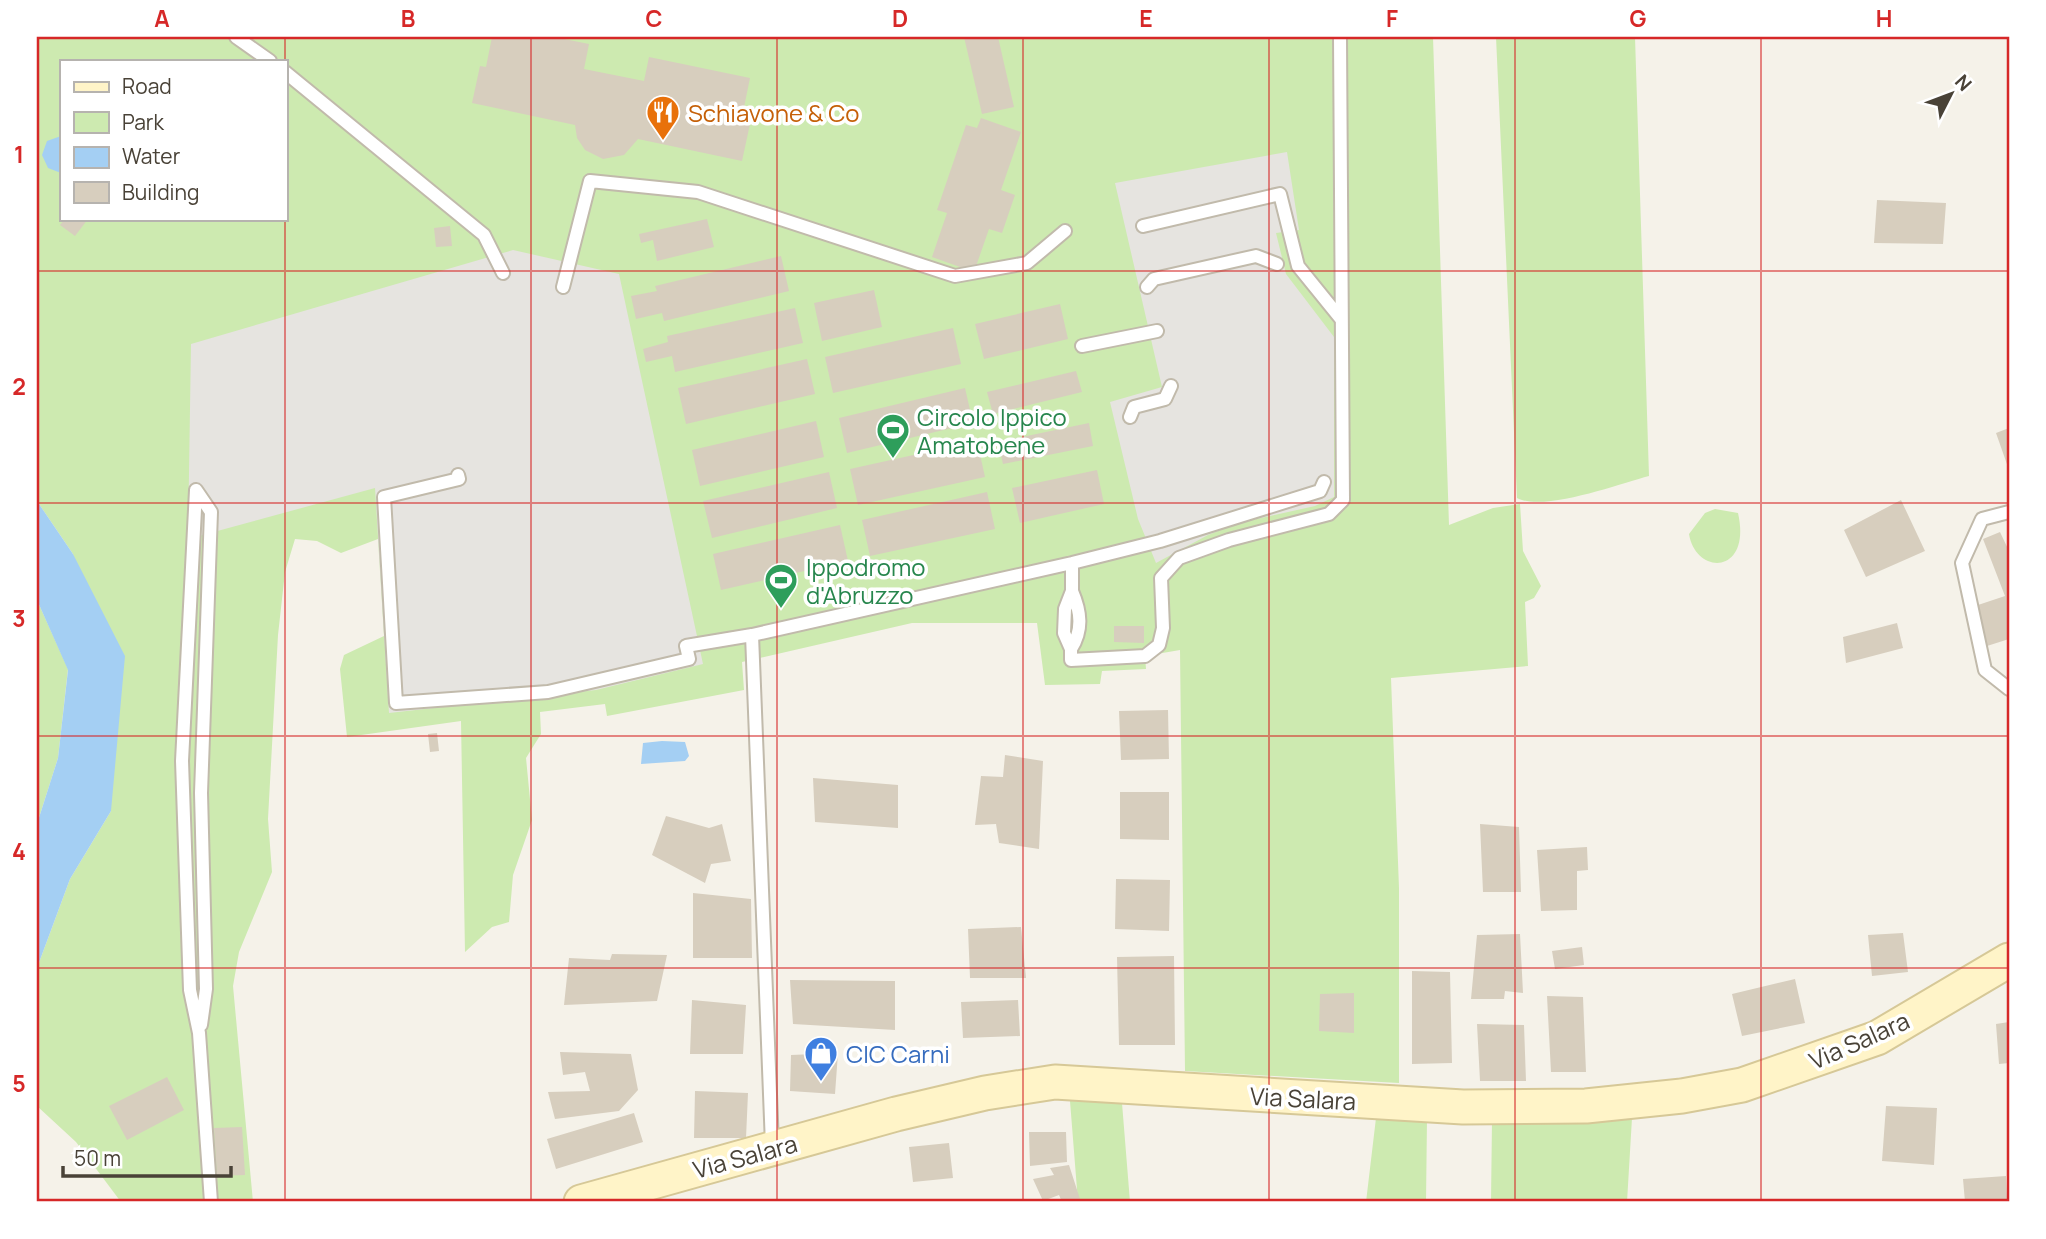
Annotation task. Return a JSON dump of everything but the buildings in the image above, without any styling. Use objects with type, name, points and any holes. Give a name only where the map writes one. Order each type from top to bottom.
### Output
[{"type":"street","name":"Via Salara","points":[[581,1202],[985,1093],[1055,1082],[1463,1107],[1586,1106],[1682,1096],[1754,1081],[1877,1038],[2009,960]]},
{"type":"lane","points":[[236,37],[269,60]]},
{"type":"lane","points":[[1072,563],[1072,591],[1065,609],[1065,634],[1071,649],[1071,660],[1144,656],[1159,645],[1163,628],[1161,578],[1179,558],[1229,540],[1329,514],[1343,500],[1340,37]]},
{"type":"lane","points":[[287,74],[484,235],[503,273]]},
{"type":"lane","points":[[563,287],[590,181],[698,192],[956,276],[1027,263],[1065,231]]},
{"type":"lane","points":[[1143,226],[1280,194],[1298,266],[1340,318]]},
{"type":"lane","points":[[1147,287],[1154,279],[1256,256],[1277,264]]},
{"type":"lane","points":[[1082,346],[1157,331]]},
{"type":"lane","points":[[1130,417],[1134,407],[1165,399],[1171,386]]},
{"type":"lane","points":[[458,475],[459,479],[384,497],[396,703],[548,692],[689,659],[686,646],[751,635],[1160,541],[1320,491],[1324,482]]},
{"type":"lane","points":[[199,1033],[206,989],[201,793],[211,512],[196,490],[182,761],[190,990],[199,1033],[211,1202]]},
{"type":"lane","points":[[2009,512],[1982,519],[1962,563],[1985,670],[2009,689]]},
{"type":"lane","points":[[751,635],[772,1149]]},
{"type":"green space","name":"Ippodromo d'Abruzzo","points":[[37,37],[1433,37],[1449,525],[1493,508],[1520,504],[1523,551],[1541,586],[1534,598],[1525,602],[1528,666],[1391,678],[1399,888],[1399,1083],[1185,1071],[1180,650],[1145,656],[1146,669],[1102,671],[1100,684],[1045,685],[1037,623],[912,623],[742,662],[744,690],[607,716],[605,704],[540,712],[541,734],[526,758],[532,820],[513,875],[509,922],[492,927],[465,952],[461,721],[347,737],[340,669],[344,655],[384,636],[378,539],[341,553],[317,541],[295,539],[285,572],[278,635],[268,819],[272,872],[239,952],[233,986],[253,1202],[121,1202],[76,1142],[37,1106],[37,968],[70,879],[111,811],[73,554],[37,501]]},
{"type":"green space","points":[[1496,37],[1635,37],[1649,476],[1582,495],[1545,502],[1517,498]]},
{"type":"green space","points":[[1715,509],[1738,513],[1740,533],[1737,548],[1730,558],[1721,563],[1702,557],[1694,548],[1689,534],[1705,513]]},
{"type":"green space","points":[[37,600],[68,669],[58,758],[37,824]]},
{"type":"green space","points":[[1070,1101],[1122,1103],[1130,1202],[1078,1202]]},
{"type":"green space","points":[[1376,1118],[1427,1119],[1426,1202],[1366,1202]]},
{"type":"green space","points":[[1632,1118],[1627,1202],[1491,1202],[1492,1120]]},
{"type":"shaded area","points":[[1287,152],[1299,230],[1276,233],[1286,274],[1334,337],[1334,497],[1315,506],[1239,523],[1208,535],[1156,563],[1138,519],[1110,402],[1162,387],[1115,183]]},
{"type":"shaded area","points":[[513,250],[619,274],[703,664],[596,690],[389,713],[375,488],[188,539],[191,344]]},
{"type":"water","points":[[60,136],[60,173],[48,168],[42,155],[47,141]]},
{"type":"water","points":[[37,501],[73,554],[125,656],[111,811],[70,879],[37,968],[37,824],[58,758],[68,670],[37,600]]},
{"type":"water","points":[[685,742],[689,756],[685,761],[641,764],[643,743]]},
{"type":"place","name":"Schiavone & Co","points":[[663,142]]},
{"type":"place","name":"Circolo Ippico Amatobene","points":[[893,460]]},
{"type":"place","name":"Ippodromo d'Abruzzo","points":[[781,610]]},
{"type":"place","name":"CIC Carni","points":[[821,1083]]}]
